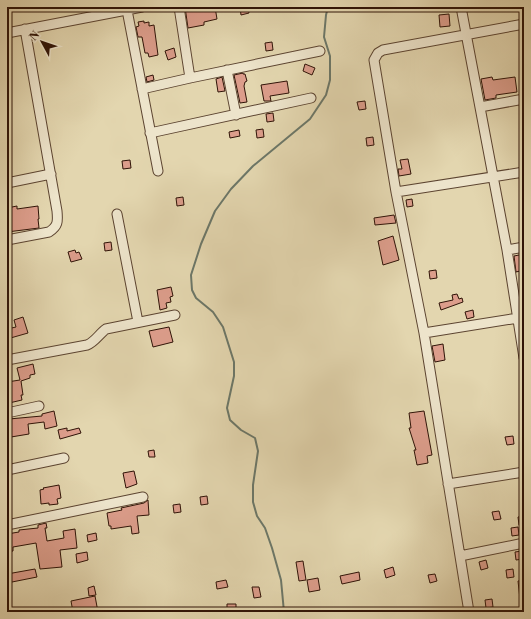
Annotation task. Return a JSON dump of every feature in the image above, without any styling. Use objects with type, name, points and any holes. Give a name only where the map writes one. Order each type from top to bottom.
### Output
[{"type":"street","points":[[7,33],[100,11],[127,10],[142,7]]},
{"type":"street","points":[[179,7],[190,78]]},
{"type":"street","points":[[461,7],[507,250],[524,358]]},
{"type":"street","points":[[127,10],[158,171]]},
{"type":"street","points":[[469,612],[424,333],[396,192],[374,64],[376,56],[383,50],[524,24]]},
{"type":"street","points":[[7,240],[49,232],[55,228],[58,222],[58,212],[25,29]]},
{"type":"street","points":[[142,89],[320,51]]},
{"type":"street","points":[[227,70],[236,115]]},
{"type":"street","points":[[150,133],[311,98]]},
{"type":"street","points":[[480,107],[524,99]]},
{"type":"street","points":[[396,192],[494,178],[524,172]]},
{"type":"street","points":[[7,183],[51,174]]},
{"type":"street","points":[[117,214],[138,322]]},
{"type":"street","points":[[507,250],[524,247]]},
{"type":"street","points":[[7,360],[87,345],[92,343],[106,329],[175,315]]},
{"type":"street","points":[[424,333],[518,318]]},
{"type":"street","points":[[7,413],[39,406]]},
{"type":"street","points":[[7,470],[64,458]]},
{"type":"street","points":[[448,484],[524,472]]},
{"type":"street","points":[[7,525],[144,497]]},
{"type":"street","points":[[460,556],[524,543]]},
{"type":"building","points":[[185,7],[215,7],[217,19],[204,22],[204,25],[188,28]]},
{"type":"building","points":[[240,7],[248,7],[249,13],[241,15]]},
{"type":"building","points":[[449,14],[450,26],[440,27],[439,15]]},
{"type":"building","points":[[144,21],[144,23],[149,22],[149,26],[154,25],[158,55],[149,57],[148,53],[145,53],[142,37],[138,37],[136,27],[139,26],[138,22]]},
{"type":"building","points":[[272,42],[273,50],[266,51],[265,43]]},
{"type":"building","points":[[174,48],[176,57],[168,60],[165,51]]},
{"type":"building","points":[[305,64],[315,68],[312,75],[303,71]]},
{"type":"building","points":[[245,74],[247,81],[245,82],[244,86],[247,102],[240,103],[234,75]]},
{"type":"building","points":[[153,75],[154,80],[147,82],[146,77]]},
{"type":"building","points":[[222,77],[225,91],[218,92],[216,79]]},
{"type":"building","points":[[492,77],[493,80],[515,77],[517,92],[496,95],[496,98],[485,100],[481,79]]},
{"type":"building","points":[[287,81],[289,93],[270,96],[271,101],[264,101],[261,85]]},
{"type":"building","points":[[365,101],[366,109],[359,110],[357,102]]},
{"type":"building","points":[[273,113],[274,121],[267,122],[266,114]]},
{"type":"building","points":[[263,129],[264,137],[257,138],[256,130]]},
{"type":"building","points":[[239,130],[240,136],[230,138],[229,132]]},
{"type":"building","points":[[373,137],[374,145],[367,146],[366,138]]},
{"type":"building","points":[[408,159],[411,174],[399,176],[398,169],[402,169],[400,160]]},
{"type":"building","points":[[130,160],[131,168],[123,169],[122,161]]},
{"type":"building","points":[[183,197],[184,205],[177,206],[176,198]]},
{"type":"building","points":[[412,199],[413,206],[407,207],[406,200]]},
{"type":"building","points":[[17,206],[17,209],[38,206],[39,228],[7,232],[7,208]]},
{"type":"building","points":[[394,215],[396,223],[375,225],[374,218]]},
{"type":"building","points":[[393,236],[399,260],[383,265],[378,241]]},
{"type":"building","points":[[111,242],[112,250],[105,251],[104,243]]},
{"type":"building","points":[[75,250],[76,253],[79,252],[82,259],[71,262],[68,252]]},
{"type":"building","points":[[524,254],[524,270],[516,272],[514,256]]},
{"type":"building","points":[[436,270],[437,278],[430,279],[429,271]]},
{"type":"building","points":[[171,287],[173,296],[170,297],[171,302],[166,303],[167,308],[160,310],[157,290]]},
{"type":"building","points":[[457,294],[459,299],[462,298],[463,302],[441,310],[439,303],[453,300],[452,295]]},
{"type":"building","points":[[473,310],[474,317],[467,319],[465,312]]},
{"type":"building","points":[[23,317],[28,333],[7,339],[7,329],[16,327],[14,320]]},
{"type":"building","points":[[169,327],[173,342],[153,347],[149,331]]},
{"type":"building","points":[[443,344],[445,360],[435,362],[432,346]]},
{"type":"building","points":[[33,364],[35,374],[30,375],[30,378],[21,381],[23,395],[21,395],[22,400],[9,403],[7,382],[20,380],[17,368]]},
{"type":"building","points":[[54,411],[57,426],[45,429],[44,422],[28,424],[29,434],[11,437],[9,419],[42,416],[42,414]]},
{"type":"building","points":[[424,411],[432,455],[427,456],[428,463],[417,465],[414,450],[416,450],[409,428],[411,428],[409,413]]},
{"type":"building","points":[[67,428],[67,431],[79,428],[81,433],[60,439],[58,430]]},
{"type":"building","points":[[513,436],[514,444],[507,445],[505,437]]},
{"type":"building","points":[[154,450],[155,457],[149,457],[148,451]]},
{"type":"building","points":[[134,471],[137,484],[126,488],[123,473]]},
{"type":"building","points":[[59,485],[61,498],[57,499],[58,504],[41,504],[40,490]]},
{"type":"building","points":[[207,496],[208,504],[201,505],[200,497]]},
{"type":"building","points":[[148,500],[149,515],[137,516],[139,533],[132,534],[131,526],[111,529],[111,526],[109,526],[107,513],[122,510],[121,508],[144,503]]},
{"type":"building","points":[[180,504],[181,512],[174,513],[173,505]]},
{"type":"building","points":[[499,511],[501,519],[494,520],[492,512]]},
{"type":"building","points":[[524,516],[524,524],[519,525],[518,517]]},
{"type":"building","points":[[46,523],[47,528],[45,528],[47,541],[64,538],[63,531],[75,529],[77,548],[60,550],[62,567],[40,569],[36,543],[13,547],[13,551],[7,552],[7,534],[19,532],[19,530],[38,528],[38,525]]},
{"type":"building","points":[[518,527],[519,535],[512,536],[511,528]]},
{"type":"building","points":[[96,533],[97,540],[88,542],[87,535]]},
{"type":"building","points":[[522,551],[523,559],[516,560],[515,552]]},
{"type":"building","points":[[87,552],[88,560],[77,563],[76,554]]},
{"type":"building","points":[[486,560],[488,568],[481,570],[479,562]]},
{"type":"building","points":[[303,561],[306,580],[299,581],[296,562]]},
{"type":"building","points":[[393,567],[395,575],[386,578],[384,570]]},
{"type":"building","points":[[35,569],[37,577],[7,583],[7,574]]},
{"type":"building","points":[[513,569],[514,577],[507,578],[506,570]]},
{"type":"building","points":[[359,572],[360,580],[342,584],[340,576]]},
{"type":"building","points":[[435,574],[437,581],[430,583],[428,575]]},
{"type":"building","points":[[318,578],[320,590],[309,592],[307,580]]},
{"type":"building","points":[[226,580],[228,587],[217,589],[216,582]]},
{"type":"building","points":[[524,580],[524,599],[520,599],[518,581]]},
{"type":"building","points":[[94,586],[96,595],[89,596],[88,588]]},
{"type":"building","points":[[252,587],[259,587],[261,597],[254,598]]},
{"type":"building","points":[[95,596],[98,612],[73,612],[71,601]]},
{"type":"building","points":[[492,599],[493,607],[486,608],[485,600]]},
{"type":"building","points":[[227,604],[236,604],[236,612],[227,612]]},
{"type":"waterway","points":[[284,612],[281,580],[272,548],[265,528],[257,516],[253,502],[253,485],[258,451],[255,438],[241,430],[230,420],[227,408],[234,376],[234,362],[223,327],[213,312],[196,298],[192,290],[191,275],[201,244],[215,211],[231,189],[253,166],[310,119],[326,95],[330,80],[330,56],[324,37],[328,7]]}]
